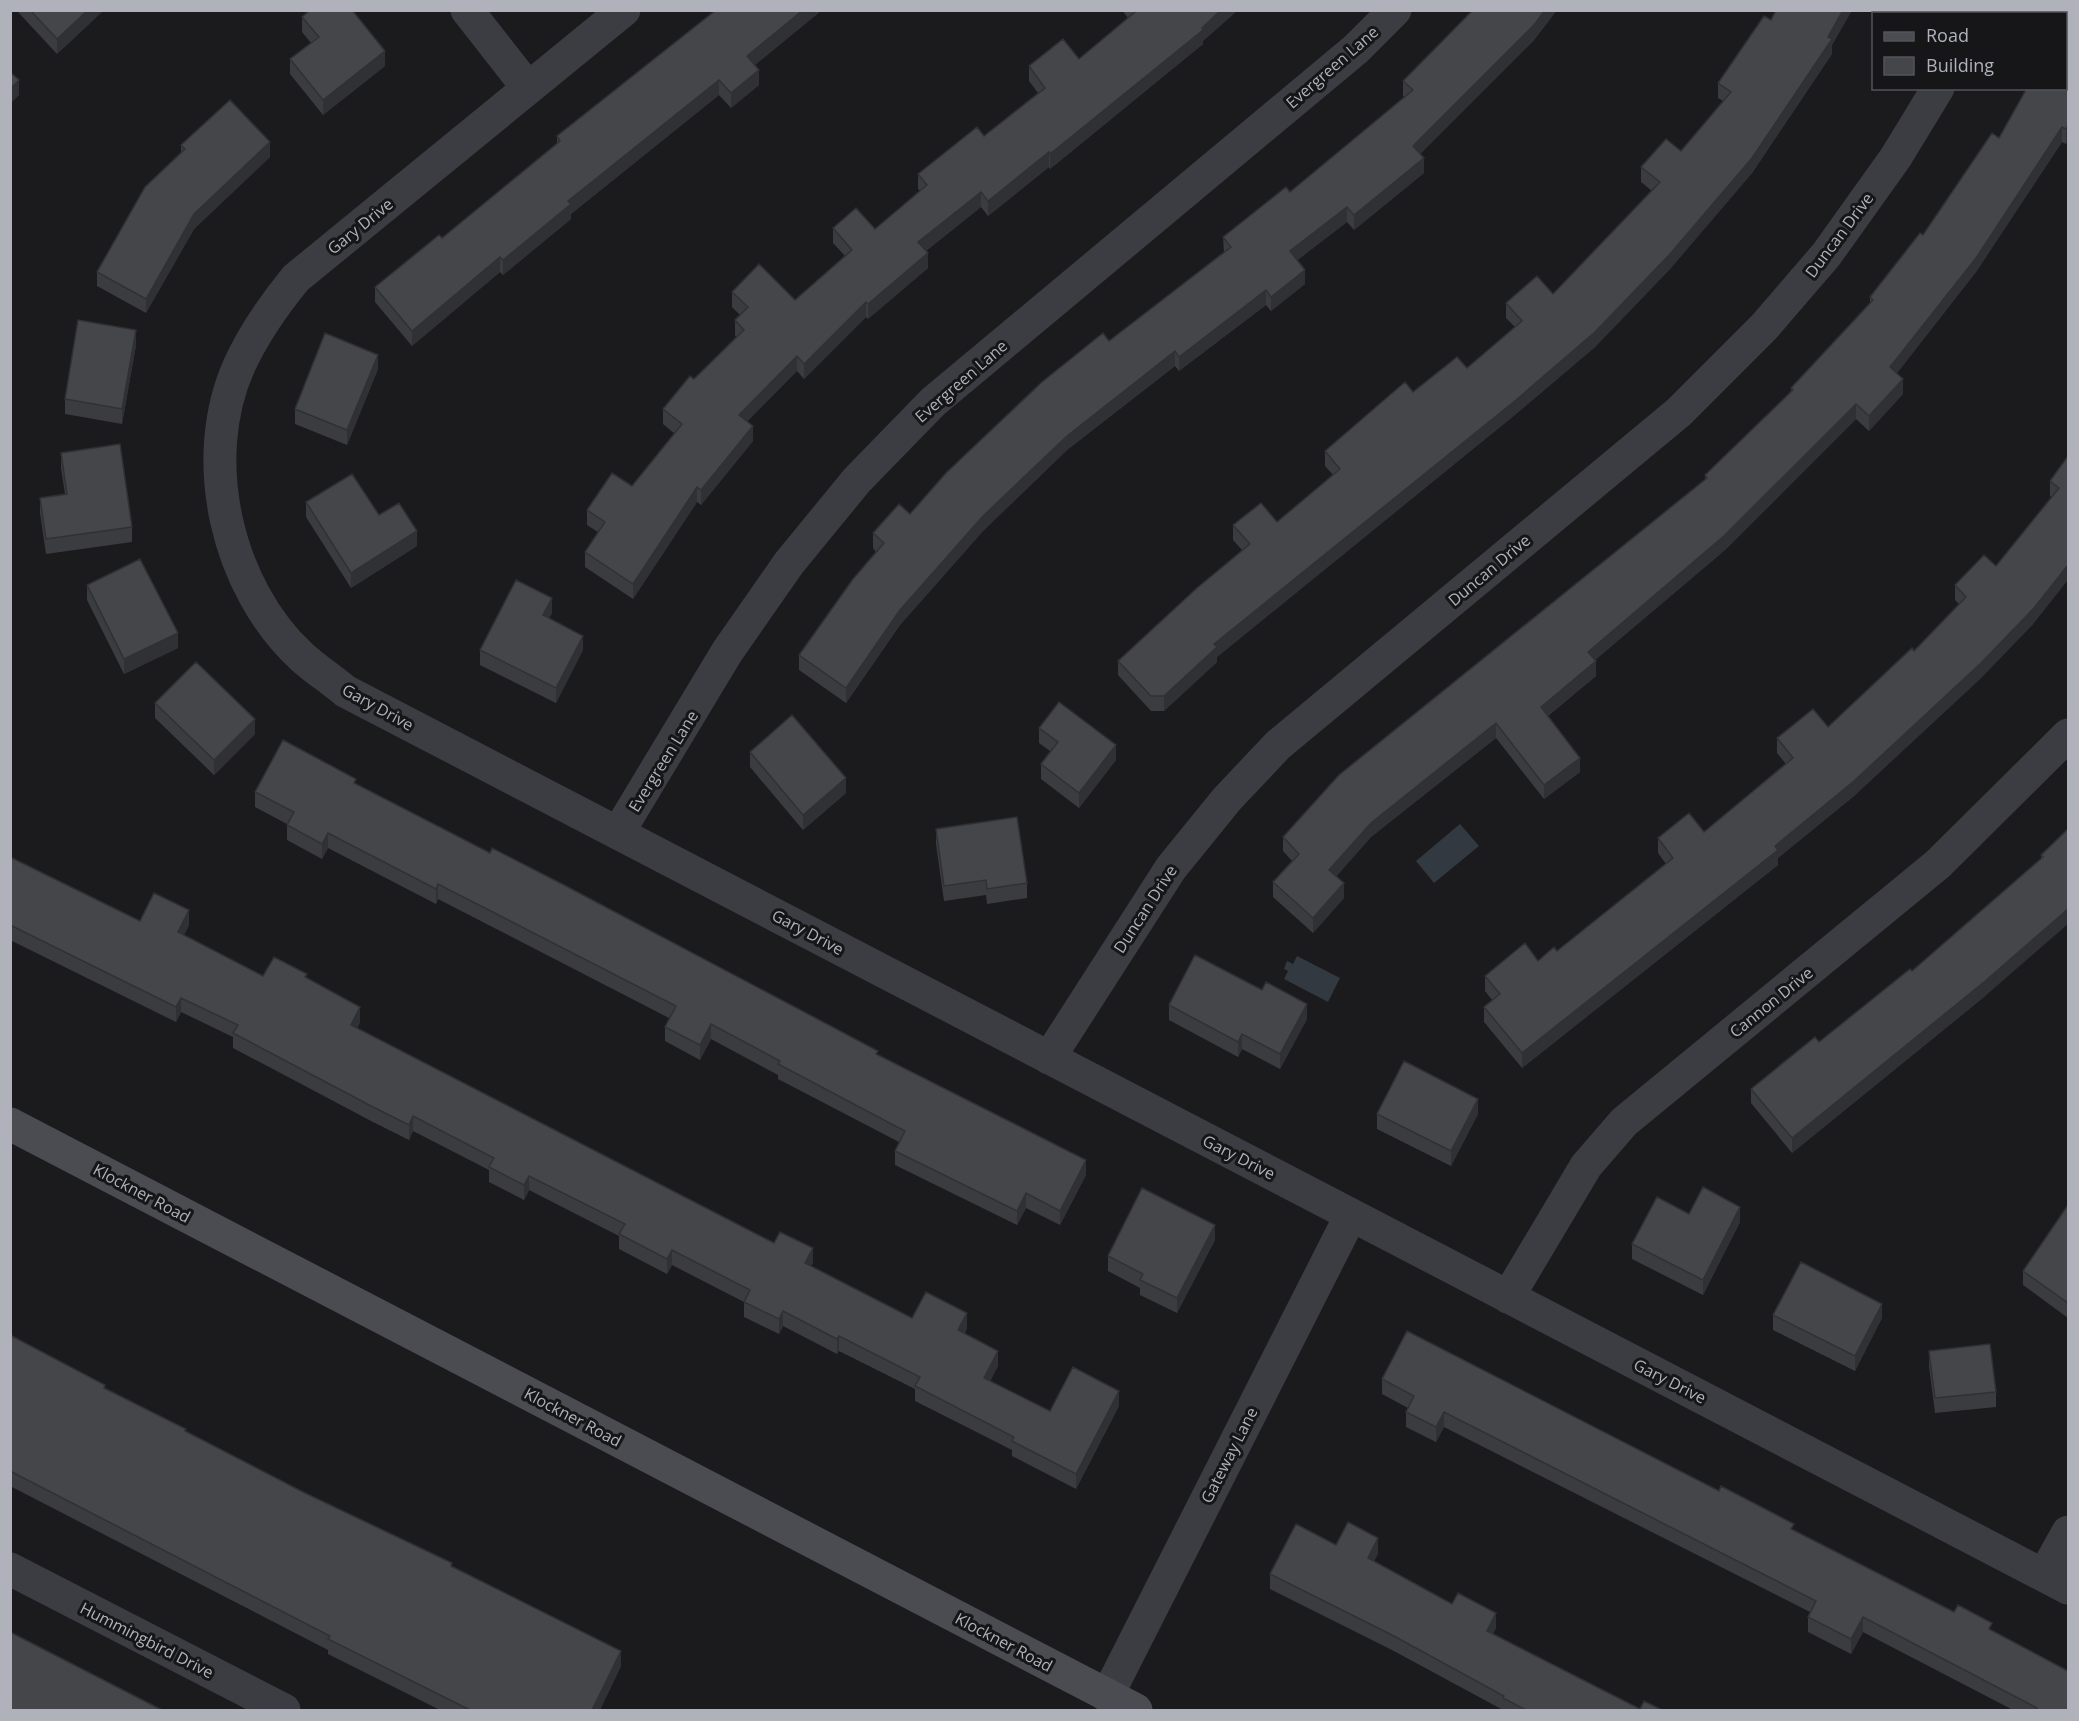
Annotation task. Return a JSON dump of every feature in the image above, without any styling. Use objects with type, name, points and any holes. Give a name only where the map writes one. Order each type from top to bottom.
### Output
[{"type":"main road","name":"Klockner Road","points":[[10,1124],[1136,1710]]},
{"type":"street","points":[[467,10],[528,88]]},
{"type":"street","name":"Gary Drive","points":[[624,10],[296,278],[264,317],[238,368],[225,412],[220,463],[226,519],[241,568],[268,617],[310,663],[345,691],[2056,1581]]},
{"type":"street","name":"Evergreen Lane","points":[[618,833],[728,652],[789,563],[857,480],[933,402],[1356,49],[1395,10]]},
{"type":"street","name":"Duncan Drive","points":[[1049,1058],[1171,868],[1227,799],[1278,745],[1679,412],[1764,327],[1826,255],[1896,157],[1937,90]]},
{"type":"street","name":"Cannon Drive","points":[[1508,1297],[1586,1166],[1624,1122],[1938,864],[2068,735]]},
{"type":"street","name":"Gateway Lane","points":[[1107,1696],[1351,1215]]},
{"type":"street","points":[[2056,1581],[2068,1532]]},
{"type":"street","name":"Hummingbird Drive","points":[[10,1569],[284,1710]]},
{"type":"shaded area","points":[[1460,824],[1479,846],[1434,883],[1416,861]]},
{"type":"shaded area","points":[[1297,956],[1340,978],[1328,1002],[1284,979],[1288,971],[1284,969],[1287,961],[1293,964]]},
{"type":"building","points":[[30,10],[88,10],[57,39]]},
{"type":"building","points":[[310,10],[352,10],[385,51],[323,100],[290,59],[319,37],[302,17]]},
{"type":"building","points":[[716,10],[803,10],[747,56],[759,70],[731,93],[719,80],[568,201],[571,204],[503,260],[500,257],[412,331],[375,287],[439,235],[442,238],[560,141],[557,136]]},
{"type":"building","points":[[1134,10],[1221,10],[1202,28],[1203,30],[1050,154],[1049,152],[988,201],[981,192],[918,242],[928,253],[868,304],[866,302],[804,364],[797,356],[739,415],[753,426],[701,490],[697,487],[633,584],[585,552],[605,522],[587,510],[612,473],[632,486],[682,424],[663,409],[690,376],[694,379],[744,330],[735,320],[748,307],[732,292],[759,264],[795,300],[852,250],[833,228],[856,208],[875,229],[927,185],[918,174],[977,127],[984,136],[1045,88],[1029,66],[1063,39],[1079,59],[1135,12]]},
{"type":"building","points":[[1473,10],[1545,10],[1534,25],[1413,146],[1424,158],[1354,215],[1347,207],[1290,251],[1305,270],[1271,297],[1266,290],[1179,357],[1175,351],[1067,436],[983,516],[900,610],[846,688],[799,655],[853,579],[884,543],[873,533],[899,504],[910,514],[946,473],[1042,382],[1103,333],[1109,341],[1231,247],[1223,237],[1286,187],[1290,192],[1413,90],[1403,81]]},
{"type":"building","points":[[1776,10],[1843,10],[1828,37],[1832,39],[1752,158],[1670,254],[1595,332],[1516,400],[1214,644],[1217,647],[1164,696],[1151,696],[1118,661],[1197,588],[1250,544],[1233,525],[1261,503],[1277,522],[1340,469],[1325,451],[1405,382],[1413,392],[1457,357],[1467,368],[1522,321],[1506,303],[1537,276],[1553,294],[1660,182],[1641,167],[1666,139],[1681,151],[1731,92],[1718,83],[1764,16],[1771,20]]},
{"type":"building","points":[[2068,22],[2068,125],[2066,129],[2062,127],[1976,258],[1890,367],[1903,379],[1869,416],[1856,404],[1725,535],[1588,652],[1596,661],[1541,707],[1580,758],[1544,785],[1496,723],[1371,823],[1329,870],[1344,883],[1313,918],[1273,882],[1299,854],[1283,837],[1339,775],[1707,478],[1705,475],[1793,390],[1791,388],[1873,300],[1870,297],[1920,233],[1923,235],[1992,133],[1999,138],[2026,90],[2067,90]]},
{"type":"building","points":[[10,72],[19,80],[10,89]]},
{"type":"building","points":[[230,100],[270,142],[194,214],[146,299],[97,272],[145,187],[185,149],[181,145]]},
{"type":"building","points":[[78,320],[136,330],[122,409],[65,399]]},
{"type":"building","points":[[325,333],[378,355],[347,430],[295,409]]},
{"type":"building","points":[[120,444],[132,527],[46,539],[40,498],[67,494],[61,453]]},
{"type":"building","points":[[2068,456],[2068,565],[2034,608],[1981,663],[1854,781],[1775,846],[1778,850],[1522,1053],[1484,1007],[1500,994],[1485,976],[1525,943],[1538,961],[1554,947],[1557,951],[1673,858],[1658,838],[1689,813],[1704,832],[1793,758],[1777,738],[1813,709],[1828,727],[1912,648],[1914,651],[1966,597],[1955,585],[1984,555],[1996,566],[2059,488],[2050,481]]},
{"type":"building","points":[[352,474],[379,515],[399,503],[417,531],[351,573],[306,502]]},
{"type":"building","points":[[140,559],[178,633],[124,659],[87,585]]},
{"type":"building","points":[[516,580],[552,598],[543,615],[583,636],[556,688],[480,650]]},
{"type":"building","points":[[196,662],[255,719],[214,760],[155,703]]},
{"type":"building","points":[[1059,702],[1116,745],[1079,793],[1041,764],[1058,742],[1039,728]]},
{"type":"building","points":[[792,715],[846,778],[803,815],[750,752]]},
{"type":"building","points":[[283,740],[356,779],[354,783],[490,853],[492,848],[564,885],[878,1051],[876,1054],[1086,1160],[1060,1211],[1026,1193],[1017,1211],[895,1151],[905,1131],[778,1064],[780,1061],[711,1024],[700,1045],[665,1027],[676,1006],[438,884],[436,889],[328,833],[322,844],[287,825],[294,812],[255,792]]},
{"type":"building","points":[[1017,817],[1027,883],[987,889],[986,880],[944,886],[936,829]]},
{"type":"building","points":[[2068,829],[2068,909],[1984,982],[1792,1138],[1751,1089],[1815,1037],[1819,1042],[1910,969],[1912,971],[2043,857],[2041,855]]},
{"type":"building","points":[[10,857],[140,921],[154,893],[189,910],[178,932],[263,976],[274,957],[307,974],[305,977],[360,1007],[351,1025],[774,1243],[780,1232],[813,1248],[805,1263],[912,1318],[926,1292],[967,1313],[958,1330],[998,1351],[984,1378],[1050,1411],[1073,1367],[1119,1391],[1076,1474],[1012,1441],[1014,1437],[915,1386],[920,1377],[783,1311],[779,1319],[744,1302],[750,1290],[672,1250],[667,1259],[619,1234],[625,1224],[529,1176],[524,1185],[489,1167],[494,1158],[413,1116],[409,1125],[233,1033],[238,1025],[181,998],[176,1007],[10,925]]},
{"type":"building","points":[[1195,955],[1262,990],[1266,982],[1307,1004],[1280,1054],[1242,1034],[1238,1042],[1169,1005]]},
{"type":"building","points":[[1404,1061],[1478,1099],[1451,1151],[1377,1114]]},
{"type":"building","points":[[1703,1187],[1740,1207],[1703,1280],[1632,1244],[1657,1197],[1689,1214]]},
{"type":"building","points":[[1142,1188],[1215,1225],[1177,1298],[1140,1280],[1143,1274],[1108,1256]]},
{"type":"building","points":[[2068,1205],[2068,1303],[2023,1271]]},
{"type":"building","points":[[1801,1262],[1882,1304],[1855,1356],[1773,1315]]},
{"type":"building","points":[[1407,1331],[1719,1491],[1721,1486],[1794,1524],[1791,1529],[1954,1612],[1958,1605],[1992,1623],[1989,1629],[2068,1671],[2068,1710],[2035,1710],[2037,1708],[1863,1617],[1851,1639],[1808,1617],[1816,1601],[1444,1412],[1436,1427],[1406,1412],[1414,1396],[1382,1379]]},
{"type":"building","points":[[10,1335],[105,1385],[104,1388],[186,1429],[185,1431],[303,1492],[452,1563],[451,1566],[621,1651],[592,1710],[470,1710],[328,1639],[330,1636],[10,1471]]},
{"type":"building","points":[[1990,1344],[1996,1392],[1935,1398],[1929,1351]]},
{"type":"building","points":[[1348,1522],[1378,1538],[1368,1558],[1452,1604],[1458,1593],[1496,1613],[1487,1631],[1640,1709],[1644,1701],[1662,1710],[1526,1710],[1392,1635],[1270,1574],[1296,1524],[1336,1545]]},
{"type":"building","points":[[10,1632],[162,1710],[10,1710]]}]
